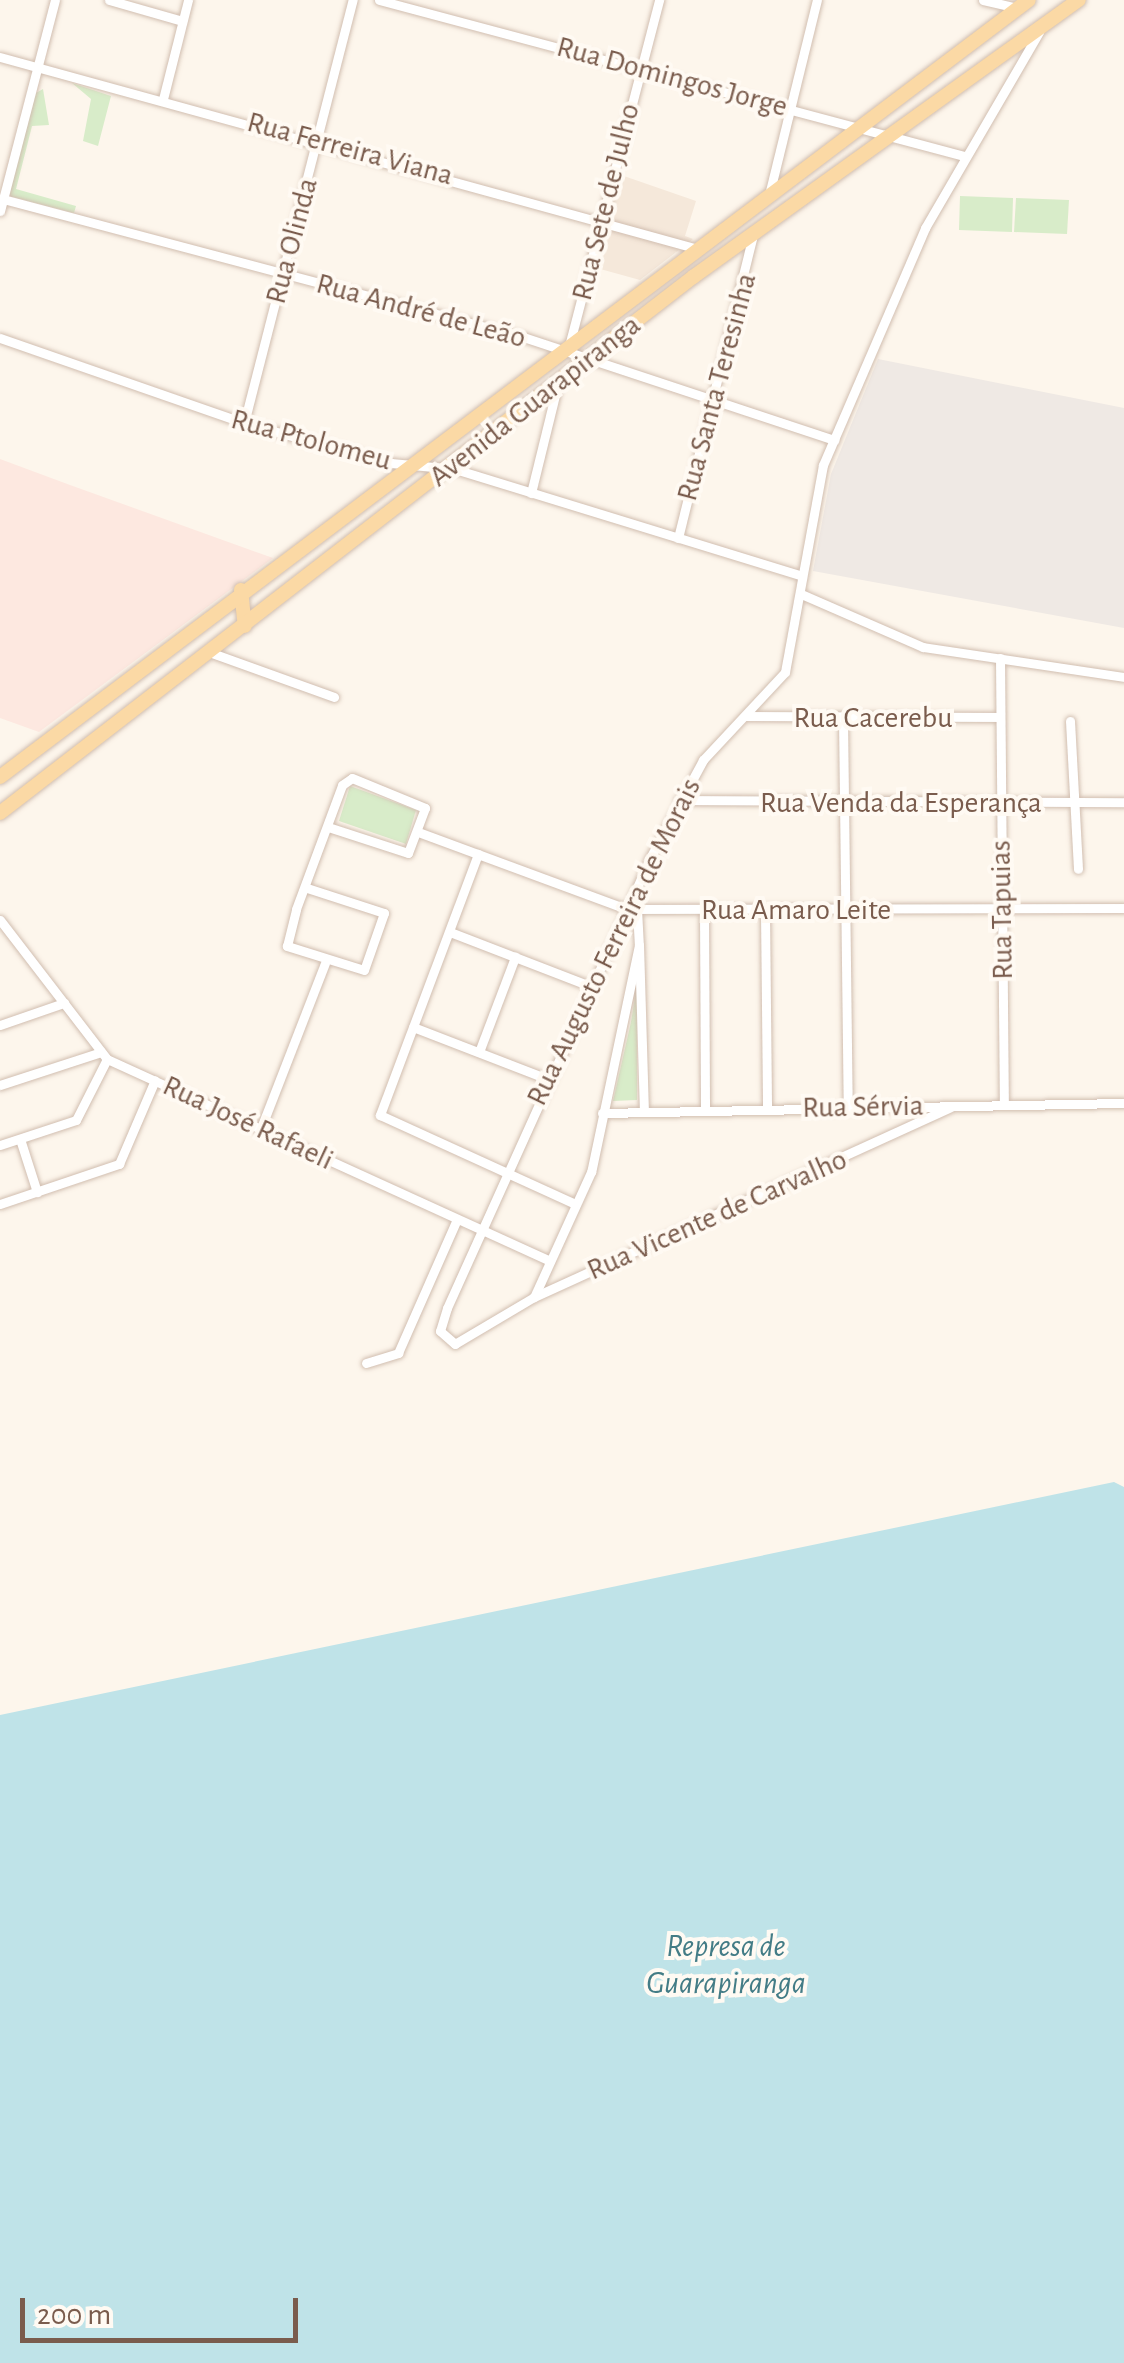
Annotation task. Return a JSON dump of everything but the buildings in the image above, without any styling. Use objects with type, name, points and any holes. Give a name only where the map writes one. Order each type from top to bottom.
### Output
[{"type":"main road","name":"Avenida Guarapiranga","points":[[0,813],[753,235],[1079,0]]},
{"type":"main road","name":"Avenida Guarapiranga","points":[[0,776],[405,466],[1024,4]]},
{"type":"main road","points":[[241,590],[245,626]]},
{"type":"street","points":[[0,211],[55,0]]},
{"type":"street","points":[[109,0],[182,21]]},
{"type":"street","points":[[163,98],[188,0]]},
{"type":"street","name":"Rua Olinda","points":[[244,423],[352,0]]},
{"type":"street","name":"Rua Domingos Jorge","points":[[379,0],[964,156]]},
{"type":"street","name":"Rua Sete de Julho","points":[[565,350],[659,0]]},
{"type":"street","points":[[769,195],[817,0]]},
{"type":"street","points":[[984,0],[1024,4]]},
{"type":"street","name":"Rua Augusto Ferreira de Morais","points":[[442,1335],[506,1173],[590,986],[632,909],[678,800],[785,672],[801,594],[800,574],[834,440],[964,156],[1044,22]]},
{"type":"street","name":"Rua Ferreira Viana","points":[[0,57],[318,140],[601,218],[698,249]]},
{"type":"street","name":"Rua André de Leão","points":[[3,199],[565,350],[586,365],[834,440]]},
{"type":"street","name":"Rua Santa Teresinha","points":[[678,538],[753,235]]},
{"type":"street","name":"Rua Ptolomeu","points":[[0,338],[244,423],[405,466],[449,467],[800,574]]},
{"type":"street","points":[[531,493],[557,386]]},
{"type":"street","points":[[801,594],[923,647],[1124,677]]},
{"type":"street","points":[[209,652],[334,697]]},
{"type":"street","name":"Rua Tapuias","points":[[1000,658],[1004,1103]]},
{"type":"street","name":"Rua Cacerebu","points":[[746,716],[1000,717]]},
{"type":"street","points":[[843,718],[848,1107]]},
{"type":"street","points":[[1070,721],[1078,869]]},
{"type":"street","points":[[307,888],[384,913],[364,970],[325,963],[288,946],[307,888],[328,827],[346,779],[422,802],[421,834],[404,853],[328,827]]},
{"type":"street","name":"Rua Venda da Esperança","points":[[678,800],[1124,802]]},
{"type":"street","name":"Rua Amaro Leite","points":[[421,834],[632,909],[1124,908]]},
{"type":"street","points":[[478,854],[380,1112],[575,1204]]},
{"type":"street","points":[[632,909],[638,946],[644,1111]]},
{"type":"street","points":[[704,911],[705,1110]]},
{"type":"street","points":[[765,911],[767,1109]]},
{"type":"street","name":"Rua José Rafaeli","points":[[0,920],[104,1055],[548,1260]]},
{"type":"street","points":[[450,932],[590,986]]},
{"type":"street","points":[[534,1297],[575,1204],[602,1113],[638,946]]},
{"type":"street","points":[[479,1052],[515,957]]},
{"type":"street","points":[[261,1128],[325,963]]},
{"type":"street","points":[[0,1025],[64,1003]]},
{"type":"street","points":[[413,1027],[548,1079]]},
{"type":"street","points":[[0,1085],[104,1055]]},
{"type":"street","points":[[0,1146],[78,1118],[104,1055]]},
{"type":"street","points":[[0,1204],[119,1164],[155,1080]]},
{"type":"street","name":"Rua Sérvia","points":[[602,1113],[1124,1103]]},
{"type":"street","name":"Rua Vicente de Carvalho","points":[[442,1335],[463,1345],[534,1297],[952,1105]]},
{"type":"street","points":[[20,1139],[37,1192]]},
{"type":"street","points":[[366,1363],[398,1352],[457,1219]]},
{"type":"shaded area","points":[[621,175],[696,201],[685,236],[693,239],[640,280],[593,267]]},
{"type":"shaded area","points":[[878,359],[1124,408],[1124,628],[813,571],[831,474]]},
{"type":"shaded area","points":[[0,459],[273,558],[39,732],[0,718]]},
{"type":"green space","points":[[72,83],[111,96],[98,146],[83,141],[91,99]]},
{"type":"green space","points":[[43,89],[49,125],[32,126],[16,189],[76,206],[74,213],[9,196],[34,94]]},
{"type":"green space","points":[[960,196],[1013,198],[1012,232],[959,230]]},
{"type":"green space","points":[[1016,198],[1069,200],[1067,234],[1014,232]]},
{"type":"green space","points":[[350,786],[416,810],[406,844],[339,821]]},
{"type":"green space","points":[[637,985],[637,1100],[613,1101],[631,1022]]},
{"type":"water","name":"Represa de Guarapiranga","points":[[1114,1482],[1124,1487],[1124,2363],[0,2363],[0,1715]]}]
